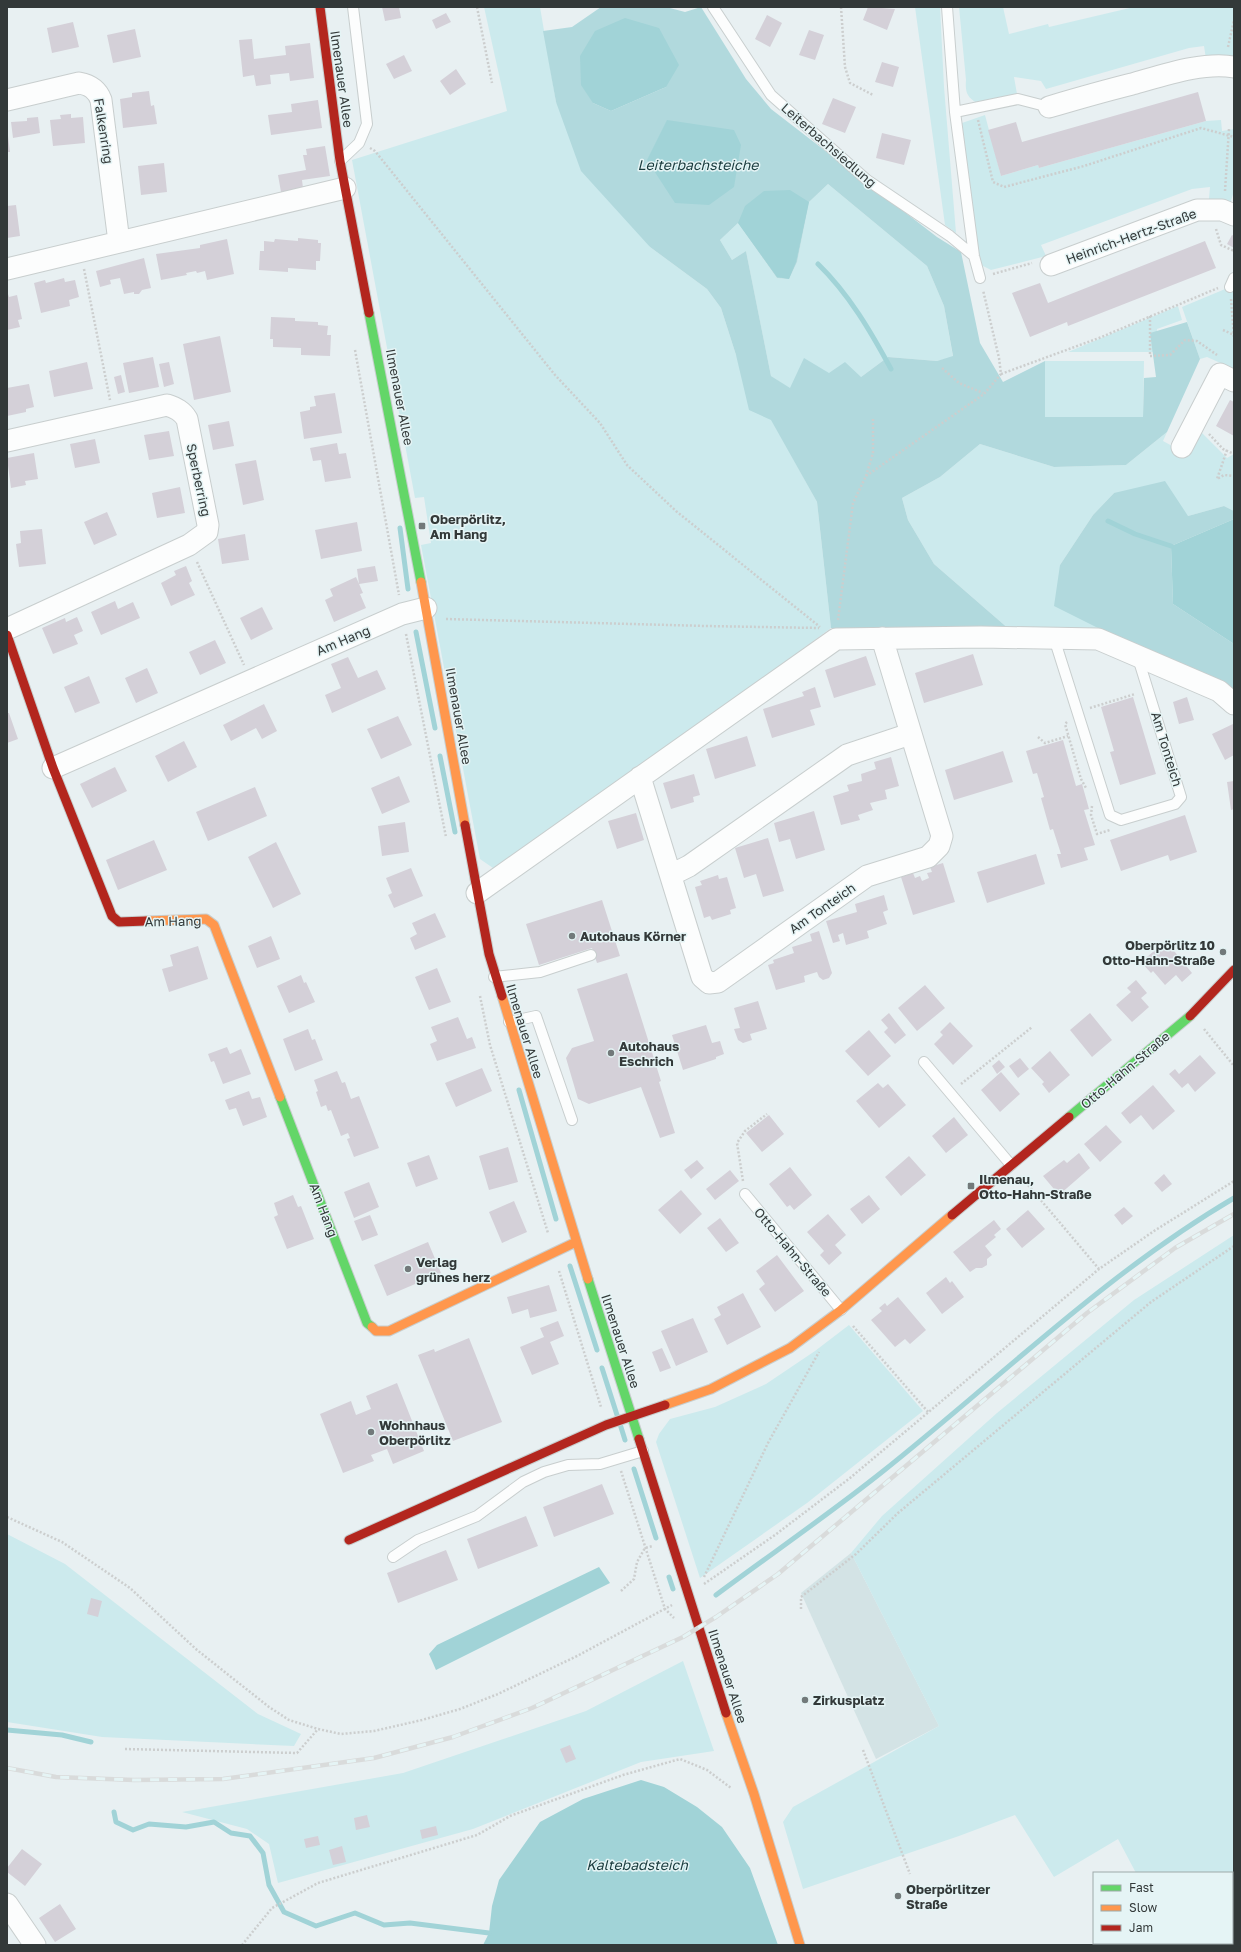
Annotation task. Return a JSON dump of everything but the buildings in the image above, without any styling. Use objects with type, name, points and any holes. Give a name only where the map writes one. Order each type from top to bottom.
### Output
[{"type":"street","name":"Ilmenauer Allee","points":[[320,7],[340,161],[426,608],[477,893],[494,977],[631,1416],[754,1794],[784,1897],[800,1945]]},
{"type":"street","points":[[1049,107],[1158,76],[1195,68],[1226,65],[1234,67]]},
{"type":"street","name":"Falkenring","points":[[7,100],[79,82],[86,84],[98,93],[101,100],[119,242]]},
{"type":"street","points":[[7,269],[345,188]]},
{"type":"street","name":"Heinrich-Hertz-Straße","points":[[1051,265],[1197,210],[1222,210],[1234,215]]},
{"type":"street","points":[[1182,447],[1220,374],[1234,381]]},
{"type":"street","name":"Sperberring","points":[[7,441],[167,405],[179,410],[187,419],[208,525],[207,532],[189,545],[7,629]]},
{"type":"street","name":"Am Hang","points":[[426,608],[402,614],[53,768],[112,916],[119,922],[206,919],[214,925],[364,1316],[367,1323],[371,1327],[376,1330],[389,1331],[576,1242]]},
{"type":"street","points":[[477,893],[572,827],[640,777],[828,633],[882,638],[1098,639],[1219,691],[1234,704]]},
{"type":"street","points":[[7,634],[53,768]]},
{"type":"street","name":"Am Tonteich","points":[[640,777],[702,977],[709,983],[718,982],[867,876],[928,857],[939,846],[942,836],[882,638]]},
{"type":"street","points":[[671,875],[689,866],[847,755],[910,734]]},
{"type":"street","name":"Otto-Hahn-Straße","points":[[631,1416],[710,1389],[790,1348],[841,1310],[1011,1165],[1192,1015],[1234,970]]},
{"type":"street","points":[[349,1540],[606,1425],[631,1416]]},
{"type":"street","points":[[7,1904],[35,1945]]},
{"type":"lane","points":[[340,161],[359,143],[367,124],[353,7]]},
{"type":"lane","name":"Leiterbachsiedlung","points":[[712,7],[771,95],[867,180],[950,236],[974,256]]},
{"type":"lane","points":[[947,7],[955,112],[974,256],[980,278]]},
{"type":"lane","points":[[955,112],[1018,99],[1049,107]]},
{"type":"lane","name":"Am Tonteich","points":[[1054,638],[1110,815],[1121,820],[1175,804],[1181,797],[1138,657]]},
{"type":"lane","points":[[494,977],[540,972],[591,955]]},
{"type":"lane","points":[[509,1022],[536,1016],[572,1120]]},
{"type":"lane","points":[[924,1062],[1011,1165]]},
{"type":"lane","name":"Otto-Hahn-Straße","points":[[745,1194],[841,1310]]},
{"type":"lane","points":[[393,1557],[418,1540],[477,1516],[523,1482],[544,1472],[568,1465],[600,1464],[643,1451]]},
{"type":"path","points":[[477,7],[492,83]]},
{"type":"path","points":[[841,7],[845,67],[850,83],[872,95]]},
{"type":"path","points":[[1231,33],[1234,20]]},
{"type":"path","points":[[975,108],[993,182],[1004,186],[1084,166],[1201,128],[1228,137],[1234,137]]},
{"type":"path","points":[[1225,192],[1229,129]]},
{"type":"path","points":[[359,143],[375,151],[555,375],[600,423],[626,465],[676,511],[828,633]]},
{"type":"path","points":[[81,251],[113,417]]},
{"type":"path","points":[[1001,374],[999,358],[980,278],[1031,262],[1045,266],[1051,265]]},
{"type":"path","points":[[866,476],[984,394],[1001,374],[1099,338],[1232,282],[1234,336]]},
{"type":"path","points":[[1150,316],[1150,356],[1170,355],[1185,340],[1197,341],[1222,358]]},
{"type":"path","points":[[1223,330],[1234,336]]},
{"type":"path","points":[[942,368],[959,383],[984,394]]},
{"type":"path","points":[[828,633],[853,503],[866,476],[873,453],[873,417]]},
{"type":"path","points":[[1196,421],[1227,450],[1234,454]]},
{"type":"path","points":[[1227,450],[1217,479],[1224,476],[1234,476]]},
{"type":"path","points":[[189,545],[250,680]]},
{"type":"path","points":[[426,608],[447,619],[828,633]]},
{"type":"path","points":[[1038,737],[1045,743],[1068,736]]},
{"type":"path","points":[[1192,1015],[1234,1066]]},
{"type":"path","points":[[949,1093],[1032,1027]]},
{"type":"path","points":[[742,1172],[737,1143],[746,1131],[767,1114]]},
{"type":"path","points":[[1011,1165],[1099,1269]]},
{"type":"path","points":[[814,1330],[824,1343],[768,1443],[700,1587],[775,1535],[844,1482],[929,1413],[1099,1269],[1154,1231],[1234,1181]]},
{"type":"path","points":[[800,1609],[801,1597],[856,1554],[898,1513],[1004,1423],[1151,1302],[1234,1246]]},
{"type":"path","points":[[841,1310],[929,1413]]},
{"type":"path","points":[[7,1517],[62,1542],[130,1588],[197,1650],[269,1708],[289,1720],[341,1734],[374,1731],[422,1720],[460,1709],[498,1694],[548,1670],[666,1609]]},
{"type":"path","points":[[621,1591],[634,1579],[637,1562],[645,1548],[672,1541]]},
{"type":"path","points":[[125,1749],[297,1753],[318,1729]]},
{"type":"path","points":[[863,1750],[910,1874]]},
{"type":"path","points":[[242,1945],[272,1908],[318,1883],[477,1835],[510,1816],[623,1775],[680,1759],[707,1770],[743,1797],[754,1794]]},
{"type":"shaded area","points":[[484,7],[540,7],[556,102],[650,247],[707,289],[721,308],[736,355],[817,502],[831,628],[687,734],[493,868],[480,859],[421,545],[431,543],[424,497],[415,498],[352,160],[507,111]]},
{"type":"shaded area","points":[[601,7],[666,7],[685,12],[701,7],[746,79],[771,109],[937,237],[961,252],[980,343],[1003,382],[1045,361],[1045,417],[1143,417],[1144,378],[1156,377],[1150,333],[1187,322],[1200,359],[1167,432],[1126,465],[1054,467],[980,444],[940,477],[902,498],[908,520],[934,564],[1010,630],[831,628],[817,502],[771,420],[749,410],[736,355],[721,308],[707,289],[650,247],[581,171],[556,102],[543,31],[572,27]],"holes":[[[666,87],[611,111],[593,103]],[[828,184],[927,266],[944,306],[953,356],[937,361],[888,357],[861,377],[845,362],[829,373],[804,358],[790,388],[771,376],[746,251],[732,260],[720,240],[738,223],[777,278],[789,279],[797,262],[809,202]]]},
{"type":"shaded area","points":[[915,7],[940,7],[944,87],[956,233],[945,225]]},
{"type":"shaded area","points":[[959,7],[1003,7],[1009,34],[1048,24],[1049,27],[1134,7],[1234,7],[1234,63],[1206,59],[1204,46],[1189,48],[1046,89],[1041,81],[1014,77],[1017,94],[977,103],[971,99],[966,91]]},
{"type":"shaded area","points":[[985,115],[1001,176],[1038,165],[1039,168],[1206,121],[1221,120],[1222,131],[1234,129],[1234,191],[1230,204],[1209,199],[1210,187],[1192,189],[1041,245],[1046,256],[991,270],[981,265],[974,233],[962,123]]},
{"type":"shaded area","points":[[828,184],[927,266],[944,306],[953,357],[937,361],[888,357],[861,377],[829,373],[790,389],[771,376],[746,251],[732,260],[720,240],[738,223],[777,278],[789,279],[797,262],[809,202]]},
{"type":"shaded area","points":[[1230,287],[1234,287],[1234,369],[1207,357],[1200,359],[1182,307]]},
{"type":"shaded area","points":[[1178,306],[1182,320],[1157,329],[1157,352],[1068,352]]},
{"type":"shaded area","points":[[1045,361],[1144,361],[1143,418],[1045,417]]},
{"type":"shaded area","points":[[1167,432],[1163,441],[1174,447],[1201,432],[1227,458],[1234,454],[1234,511],[1224,506],[1188,516],[1114,493],[1093,515],[1060,565],[1105,633],[1010,630],[934,564],[908,520],[902,498],[940,477],[980,444],[1054,467],[1126,465]]},
{"type":"shaded area","points":[[1165,481],[1188,516],[1224,506],[1234,511],[1234,519],[1171,546],[1173,604],[1234,644],[1234,696],[1054,606],[1060,565],[1093,515],[1114,493]]},
{"type":"shaded area","points":[[1234,1235],[1234,1945],[1172,1944],[1233,1944],[1233,1872],[1135,1872],[1118,1839],[1054,1877],[1015,1815],[959,1836],[803,1889],[783,1822],[793,1807],[939,1726],[851,1553],[882,1516],[997,1413],[1134,1300]]},
{"type":"shaded area","points":[[849,1325],[923,1411],[807,1503],[700,1578],[656,1442],[659,1434],[670,1419],[715,1407],[766,1384],[815,1351]]},
{"type":"shaded area","points":[[7,1534],[65,1564],[258,1714],[301,1734],[294,1746],[102,1737],[7,1722]]},
{"type":"shaded area","points":[[851,1553],[939,1726],[876,1759],[801,1593]]},
{"type":"shaded area","points":[[683,1661],[714,1751],[641,1762],[473,1829],[278,1883],[269,1844],[247,1829],[182,1812],[403,1773],[586,1711]]},
{"type":"water","points":[[625,18],[659,28],[679,65],[666,87],[611,111],[593,103],[581,85],[580,56],[595,31]]},
{"type":"water","name":"Leiterbachsteiche","points":[[667,120],[734,130],[741,145],[734,187],[709,205],[675,203],[647,160]]},
{"type":"water","points":[[790,190],[809,202],[796,262],[789,279],[777,277],[738,223],[745,206],[764,191]]},
{"type":"water","points":[[1234,519],[1234,644],[1173,604],[1171,546]]},
{"type":"water","points":[[599,1567],[610,1583],[436,1670],[429,1654],[437,1645]]},
{"type":"water","name":"Kaltebadsteich","points":[[641,1780],[664,1787],[697,1807],[722,1827],[750,1868],[778,1945],[483,1945],[489,1933],[492,1906],[499,1880],[540,1822],[583,1799]]},
{"type":"waterway","points":[[818,264],[840,288],[859,314],[891,369]]},
{"type":"waterway","points":[[1108,521],[1135,534],[1171,546]]},
{"type":"waterway","points":[[400,528],[408,589]]},
{"type":"waterway","points":[[416,632],[435,728]]},
{"type":"waterway","points":[[440,756],[455,832]]},
{"type":"waterway","points":[[519,1090],[556,1219]]},
{"type":"waterway","points":[[716,1595],[862,1488],[1054,1329],[1141,1260],[1234,1198]]},
{"type":"waterway","points":[[570,1266],[597,1350]]},
{"type":"waterway","points":[[602,1368],[617,1415]]},
{"type":"waterway","points":[[620,1424],[625,1440]]},
{"type":"waterway","points":[[634,1469],[656,1538]]},
{"type":"waterway","points":[[669,1577],[673,1589]]},
{"type":"waterway","points":[[7,1730],[62,1735],[91,1742]]},
{"type":"waterway","points":[[114,1812],[116,1822],[133,1830],[149,1824],[186,1827],[214,1822],[231,1833],[250,1836],[263,1853],[269,1885],[284,1912],[316,1926],[355,1913],[384,1925],[410,1923],[489,1933]]},
{"type":"railway","points":[[7,1768],[56,1777],[134,1780],[223,1779],[374,1758],[453,1737],[532,1708],[683,1637],[716,1617],[778,1574],[1087,1313],[1175,1248],[1234,1214]]},
{"type":"traffic: fast","points":[[369,313],[421,582]]},
{"type":"traffic: fast","points":[[1069,1117],[1190,1016]]},
{"type":"traffic: fast","points":[[280,1097],[367,1323],[372,1327]]},
{"type":"traffic: fast","points":[[588,1279],[639,1439]]},
{"type":"traffic: slow","points":[[421,582],[465,825]]},
{"type":"traffic: slow","points":[[146,921],[206,919],[214,925],[280,1097]]},
{"type":"traffic: slow","points":[[502,996],[588,1279]]},
{"type":"traffic: slow","points":[[665,1405],[711,1389],[790,1348],[841,1310],[952,1215]]},
{"type":"traffic: slow","points":[[372,1327],[376,1331],[389,1331],[576,1242]]},
{"type":"traffic: slow","points":[[726,1713],[754,1794],[800,1945]]},
{"type":"traffic: jam","points":[[320,7],[340,161],[369,313]]},
{"type":"traffic: jam","points":[[7,635],[53,768],[112,916],[119,922],[146,921]]},
{"type":"traffic: jam","points":[[465,825],[489,954],[502,996]]},
{"type":"traffic: jam","points":[[1190,1016],[1234,970]]},
{"type":"traffic: jam","points":[[952,1215],[1069,1117]]},
{"type":"traffic: jam","points":[[349,1540],[606,1425],[665,1405]]},
{"type":"traffic: jam","points":[[639,1439],[726,1713]]},
{"type":"place","name":"Oberpörlitz, Am Hang","points":[[422,526]]},
{"type":"place","name":"Autohaus Körner","points":[[572,936]]},
{"type":"place","name":"Oberpörlitz 10 Otto-Hahn-Straße","points":[[1223,952]]},
{"type":"place","name":"Autohaus Eschrich","points":[[611,1053]]},
{"type":"place","name":"Ilmenau, Otto-Hahn-Straße","points":[[971,1186]]},
{"type":"place","name":"Verlag grünes herz","points":[[408,1269]]},
{"type":"place","name":"Wohnhaus Oberpörlitz","points":[[371,1432]]},
{"type":"place","name":"Zirkusplatz","points":[[805,1700]]},
{"type":"place","name":"Oberpörlitzer Straße","points":[[898,1896]]}]
